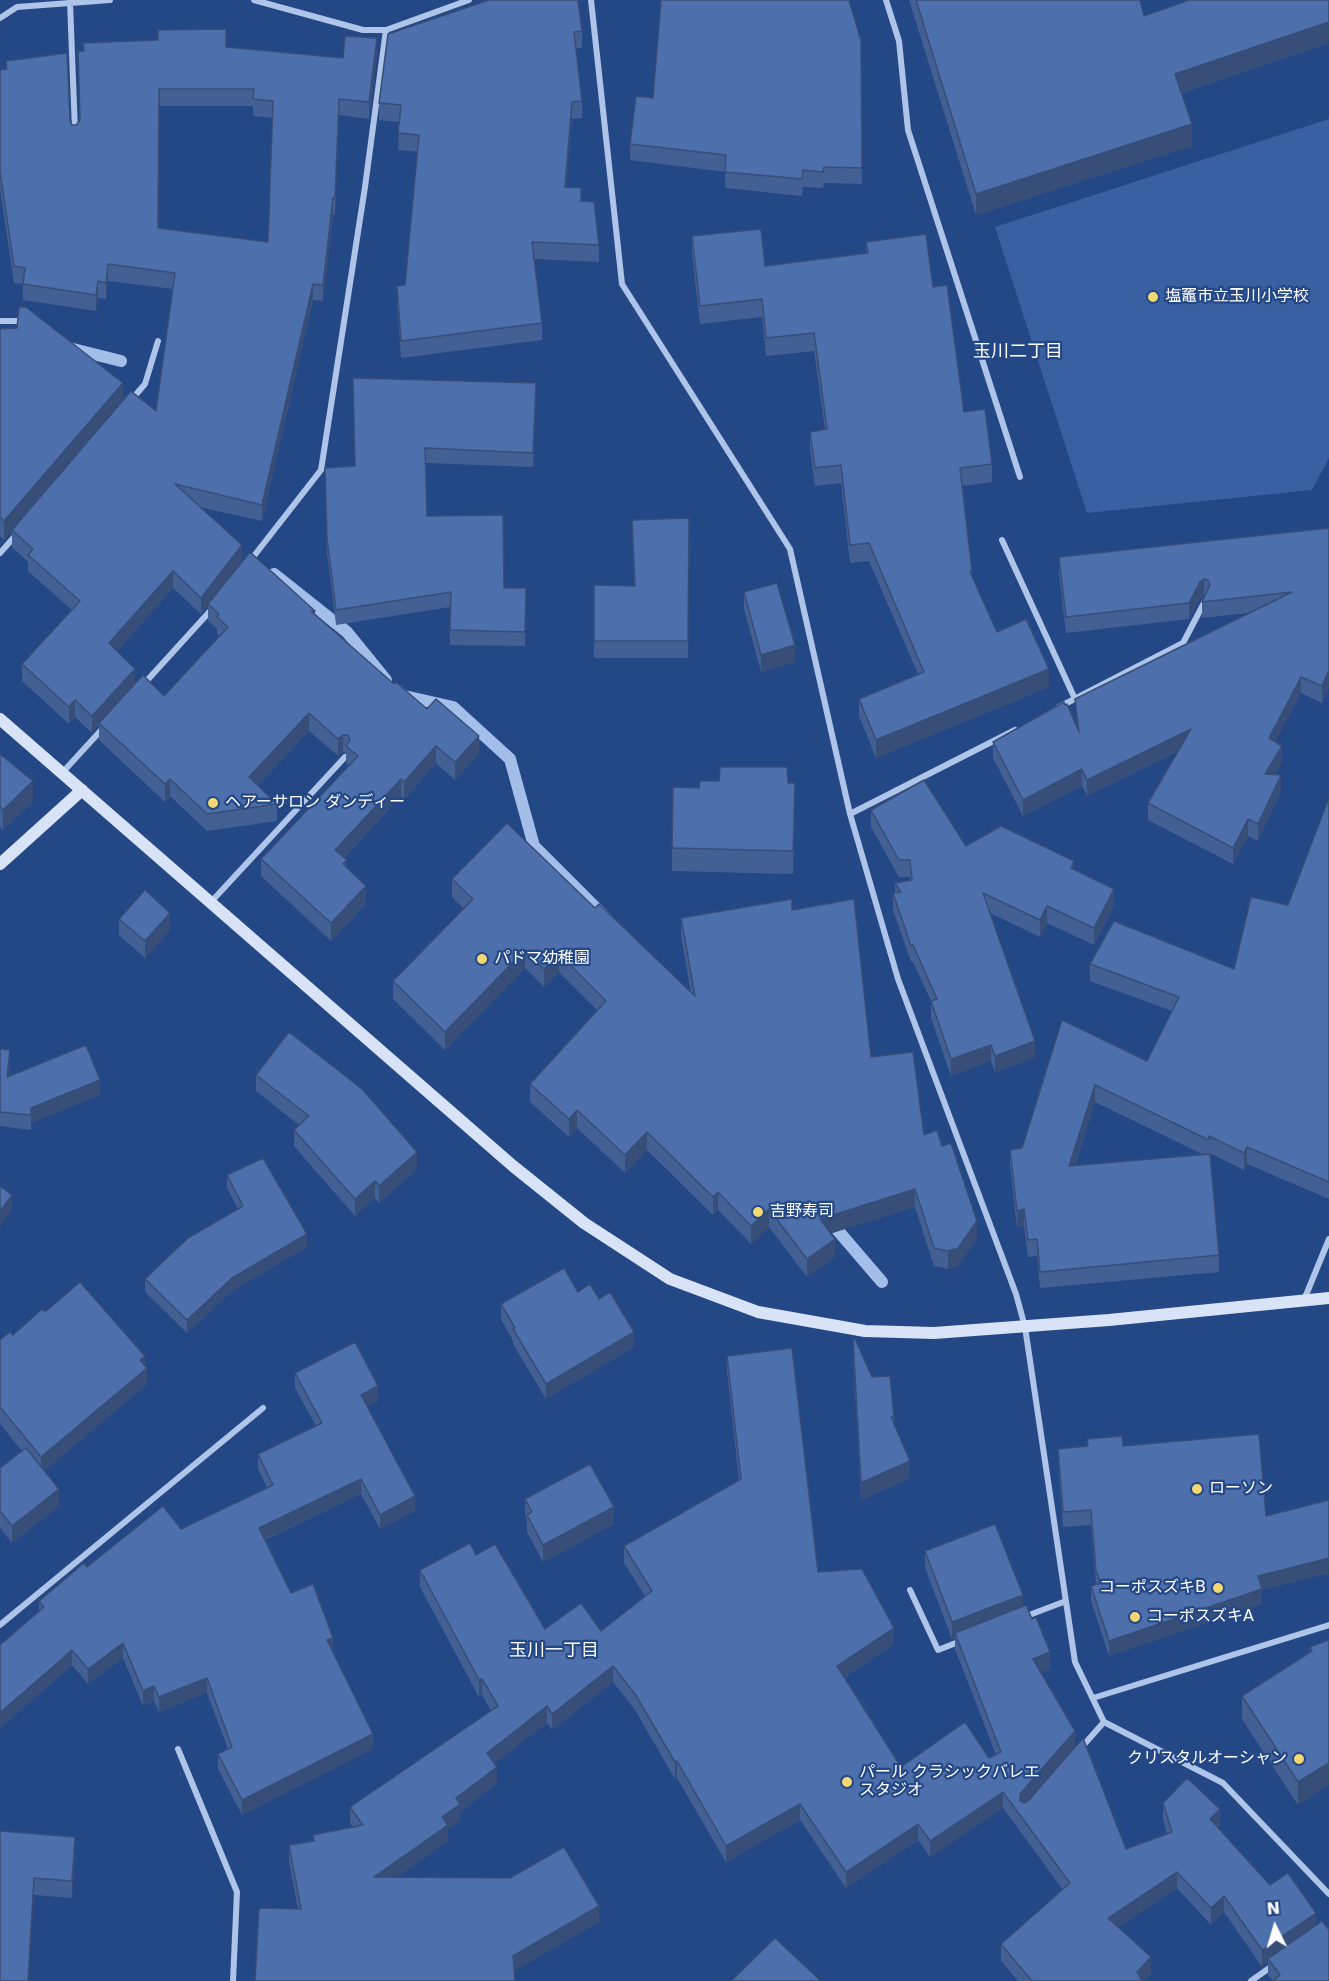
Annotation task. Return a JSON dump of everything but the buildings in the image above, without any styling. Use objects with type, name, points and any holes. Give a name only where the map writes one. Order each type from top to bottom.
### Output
[{"type":"street","points":[[0,18],[17,7],[110,0]]},
{"type":"street","points":[[254,0],[363,30],[386,30],[469,0]]},
{"type":"street","points":[[591,0],[622,284],[790,549],[850,814],[898,979],[1016,1294],[1025,1327],[1075,1662],[1104,1722],[1223,1784],[1329,1894]]},
{"type":"street","points":[[886,0],[899,40],[908,130],[1020,477]]},
{"type":"street","points":[[70,2],[75,137]]},
{"type":"street","points":[[244,568],[321,470],[365,187],[386,30]]},
{"type":"street","points":[[0,321],[33,321]]},
{"type":"street","points":[[130,402],[145,384],[158,341]]},
{"type":"street","points":[[0,553],[23,526]]},
{"type":"street","points":[[1002,540],[1076,699]]},
{"type":"street","points":[[1055,709],[1183,644],[1205,601]]},
{"type":"street","points":[[138,691],[216,604]]},
{"type":"street","points":[[62,773],[114,717]]},
{"type":"street","points":[[0,719],[513,1166],[584,1223],[670,1279],[758,1312],[865,1331],[934,1333],[1025,1327],[1329,1298]]},
{"type":"street","points":[[850,814],[1024,725]]},
{"type":"street","points":[[211,903],[345,757]]},
{"type":"street","points":[[0,864],[82,790]]},
{"type":"street","points":[[1304,1301],[1329,1239]]},
{"type":"street","points":[[0,1625],[263,1408]]},
{"type":"street","points":[[910,1590],[938,1650],[970,1638]]},
{"type":"street","points":[[1012,1621],[1066,1601]]},
{"type":"street","points":[[1092,1698],[1329,1625]]},
{"type":"street","points":[[1075,1755],[1104,1722]]},
{"type":"street","points":[[178,1749],[237,1892],[233,1981]]},
{"type":"street","points":[[1251,1981],[1280,1960]]},
{"type":"shaded area","points":[[1329,119],[1329,458],[1312,490],[1087,513],[995,227]]},
{"type":"waterway","points":[[69,348],[121,361]]},
{"type":"waterway","points":[[274,574],[347,632],[386,680]]},
{"type":"waterway","points":[[400,695],[453,707],[510,759],[534,846],[607,919]]},
{"type":"waterway","points":[[828,1219],[882,1282]]},
{"type":"place","name":"塩竈市立玉川小学校","points":[[1153,297]]},
{"type":"place","name":"ヘアーサロン ダンディー","points":[[213,803]]},
{"type":"place","name":"パドマ幼稚園","points":[[482,959]]},
{"type":"place","name":"吉野寿司","points":[[758,1212]]},
{"type":"place","name":"ローソン","points":[[1197,1489]]},
{"type":"place","name":"コーポスズキB","points":[[1218,1588]]},
{"type":"place","name":"コーポスズキA","points":[[1135,1617]]},
{"type":"place","name":"クリスタルオーシャン","points":[[1299,1759]]},
{"type":"place","name":"パール クラシックバレエ スタジオ","points":[[847,1782]]},
{"type":"district","name":"玉川二丁目","points":[[1018,352]]},
{"type":"district","name":"玉川一丁目","points":[[554,1651]]}]
